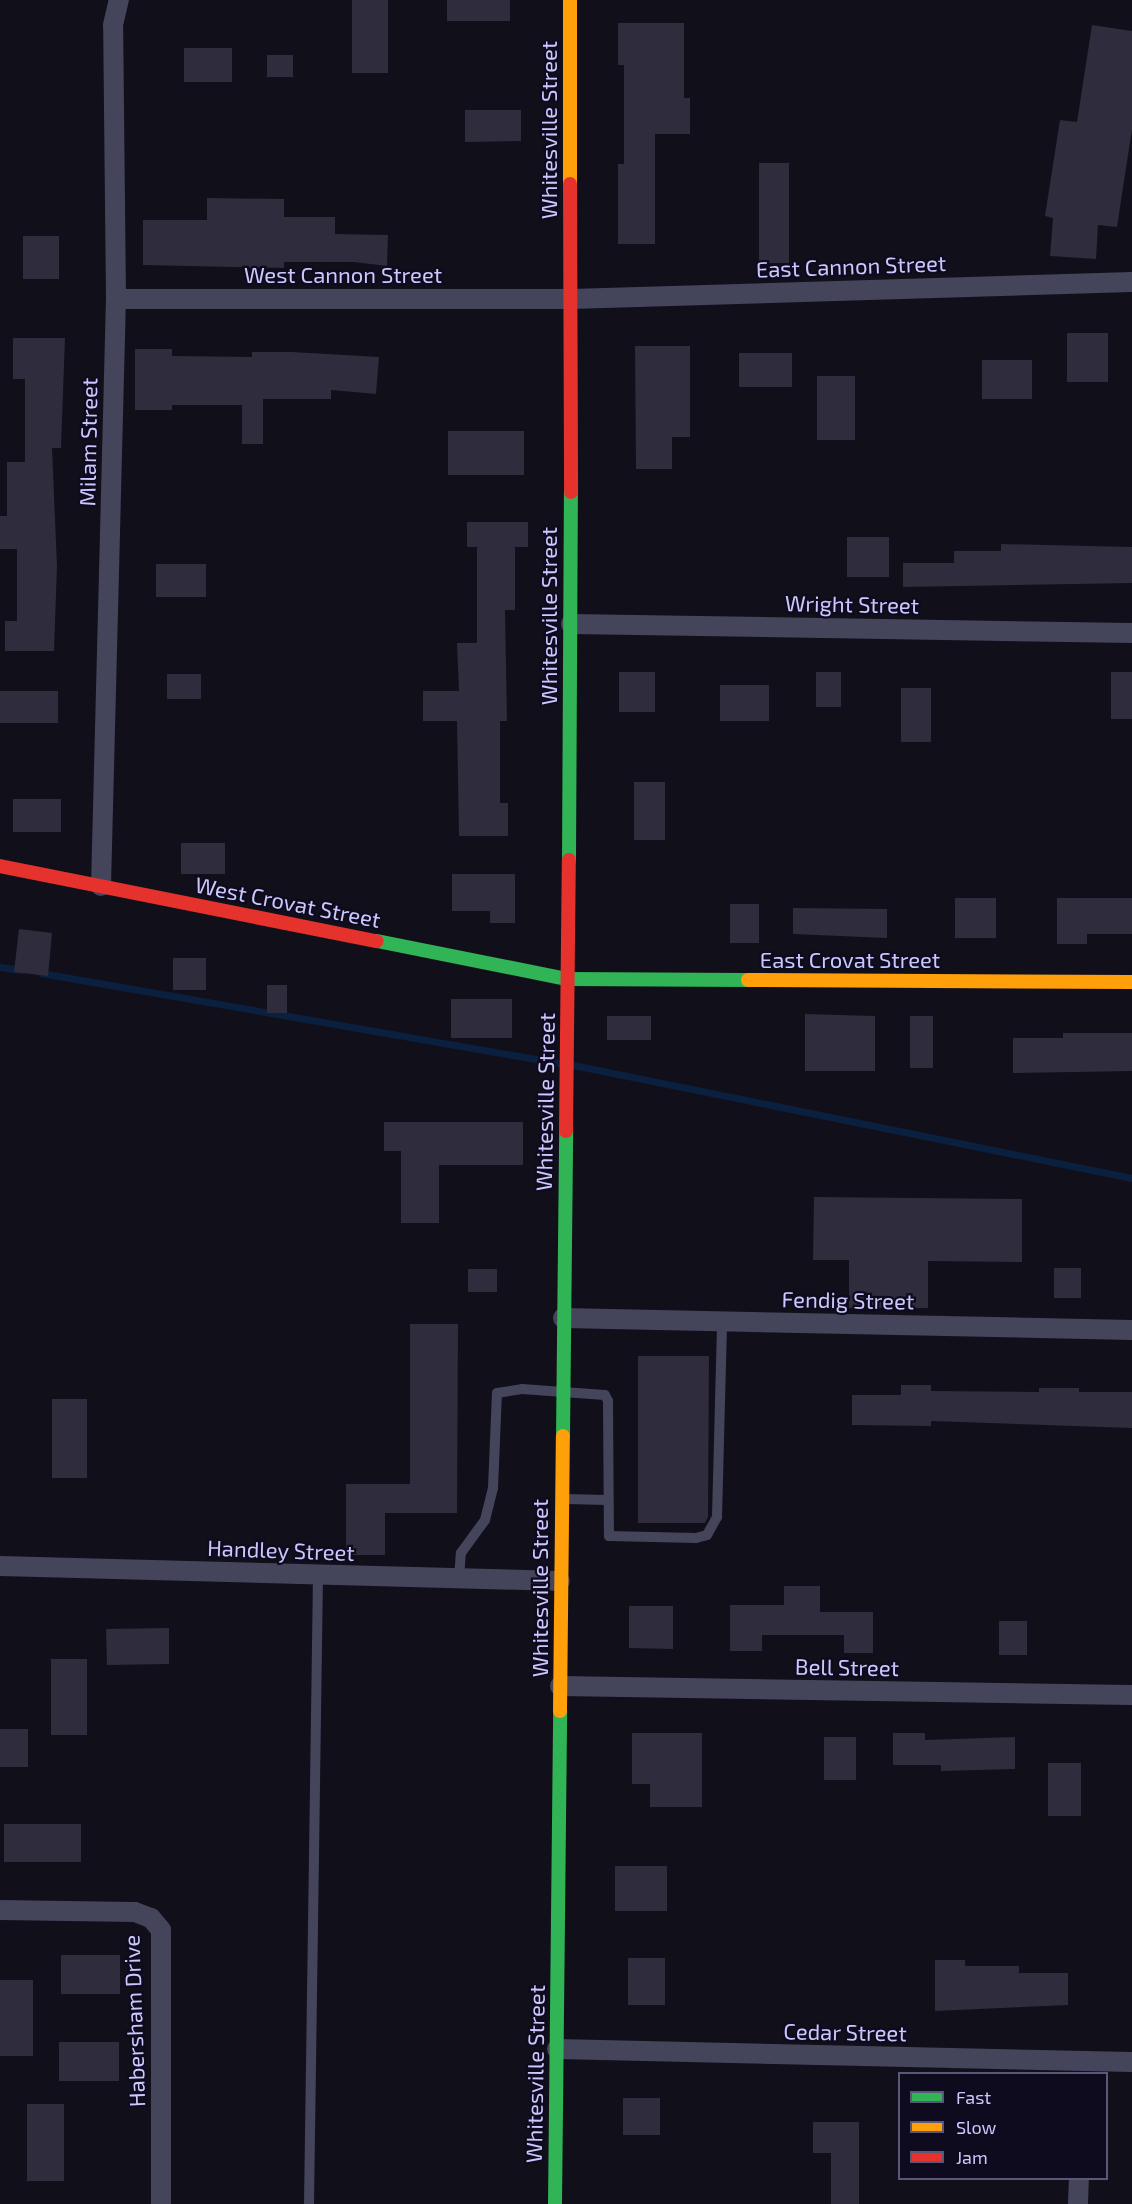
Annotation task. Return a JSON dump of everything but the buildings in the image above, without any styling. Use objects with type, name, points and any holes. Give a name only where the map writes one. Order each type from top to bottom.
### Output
[{"type":"main road","name":"Whitesville Street","points":[[555,2204],[571,624],[570,0]]},
{"type":"main road","name":"West Crovat Street","points":[[0,866],[567,979]]},
{"type":"main road","name":"East Crovat Street","points":[[567,979],[1132,982]]},
{"type":"street","name":"Milam Street","points":[[100,886],[116,299],[113,25],[119,0]]},
{"type":"street","name":"East Cannon Street","points":[[571,299],[1132,282]]},
{"type":"street","name":"West Cannon Street","points":[[116,299],[571,299]]},
{"type":"street","name":"Wright Street","points":[[571,624],[1132,633]]},
{"type":"street","name":"Fendig Street","points":[[563,1318],[1132,1330]]},
{"type":"street","name":"Handley Street","points":[[0,1566],[560,1581]]},
{"type":"street","name":"Bell Street","points":[[560,1686],[1132,1695]]},
{"type":"street","name":"Habersham Drive","points":[[0,1910],[135,1912],[151,1918],[160,1930],[161,2204]]},
{"type":"street","name":"Cedar Street","points":[[556,2049],[1084,2067],[1132,2062]]},
{"type":"street","points":[[1078,2204],[1079,2180]]},
{"type":"lane","points":[[459,1579],[461,1553],[485,1520],[493,1488],[497,1393],[522,1389],[600,1392],[608,1401],[609,1536],[696,1538],[707,1535],[714,1527],[722,1322]]},
{"type":"lane","points":[[561,1499],[607,1500]]},
{"type":"lane","points":[[309,2204],[318,1575]]},
{"type":"waterway","points":[[0,967],[21,970]]},
{"type":"waterway","points":[[41,973],[559,1063]]},
{"type":"waterway","points":[[573,1065],[1132,1178]]},
{"type":"traffic: fast","points":[[569,860],[571,492]]},
{"type":"traffic: fast","points":[[377,941],[567,979],[748,980]]},
{"type":"traffic: fast","points":[[563,1436],[566,1131]]},
{"type":"traffic: fast","points":[[555,2204],[560,1711]]},
{"type":"traffic: slow","points":[[570,0],[570,184]]},
{"type":"traffic: slow","points":[[748,980],[1132,982]]},
{"type":"traffic: slow","points":[[560,1711],[563,1436]]},
{"type":"traffic: jam","points":[[570,184],[571,492]]},
{"type":"traffic: jam","points":[[566,1131],[569,860]]},
{"type":"traffic: jam","points":[[0,866],[377,941]]}]
